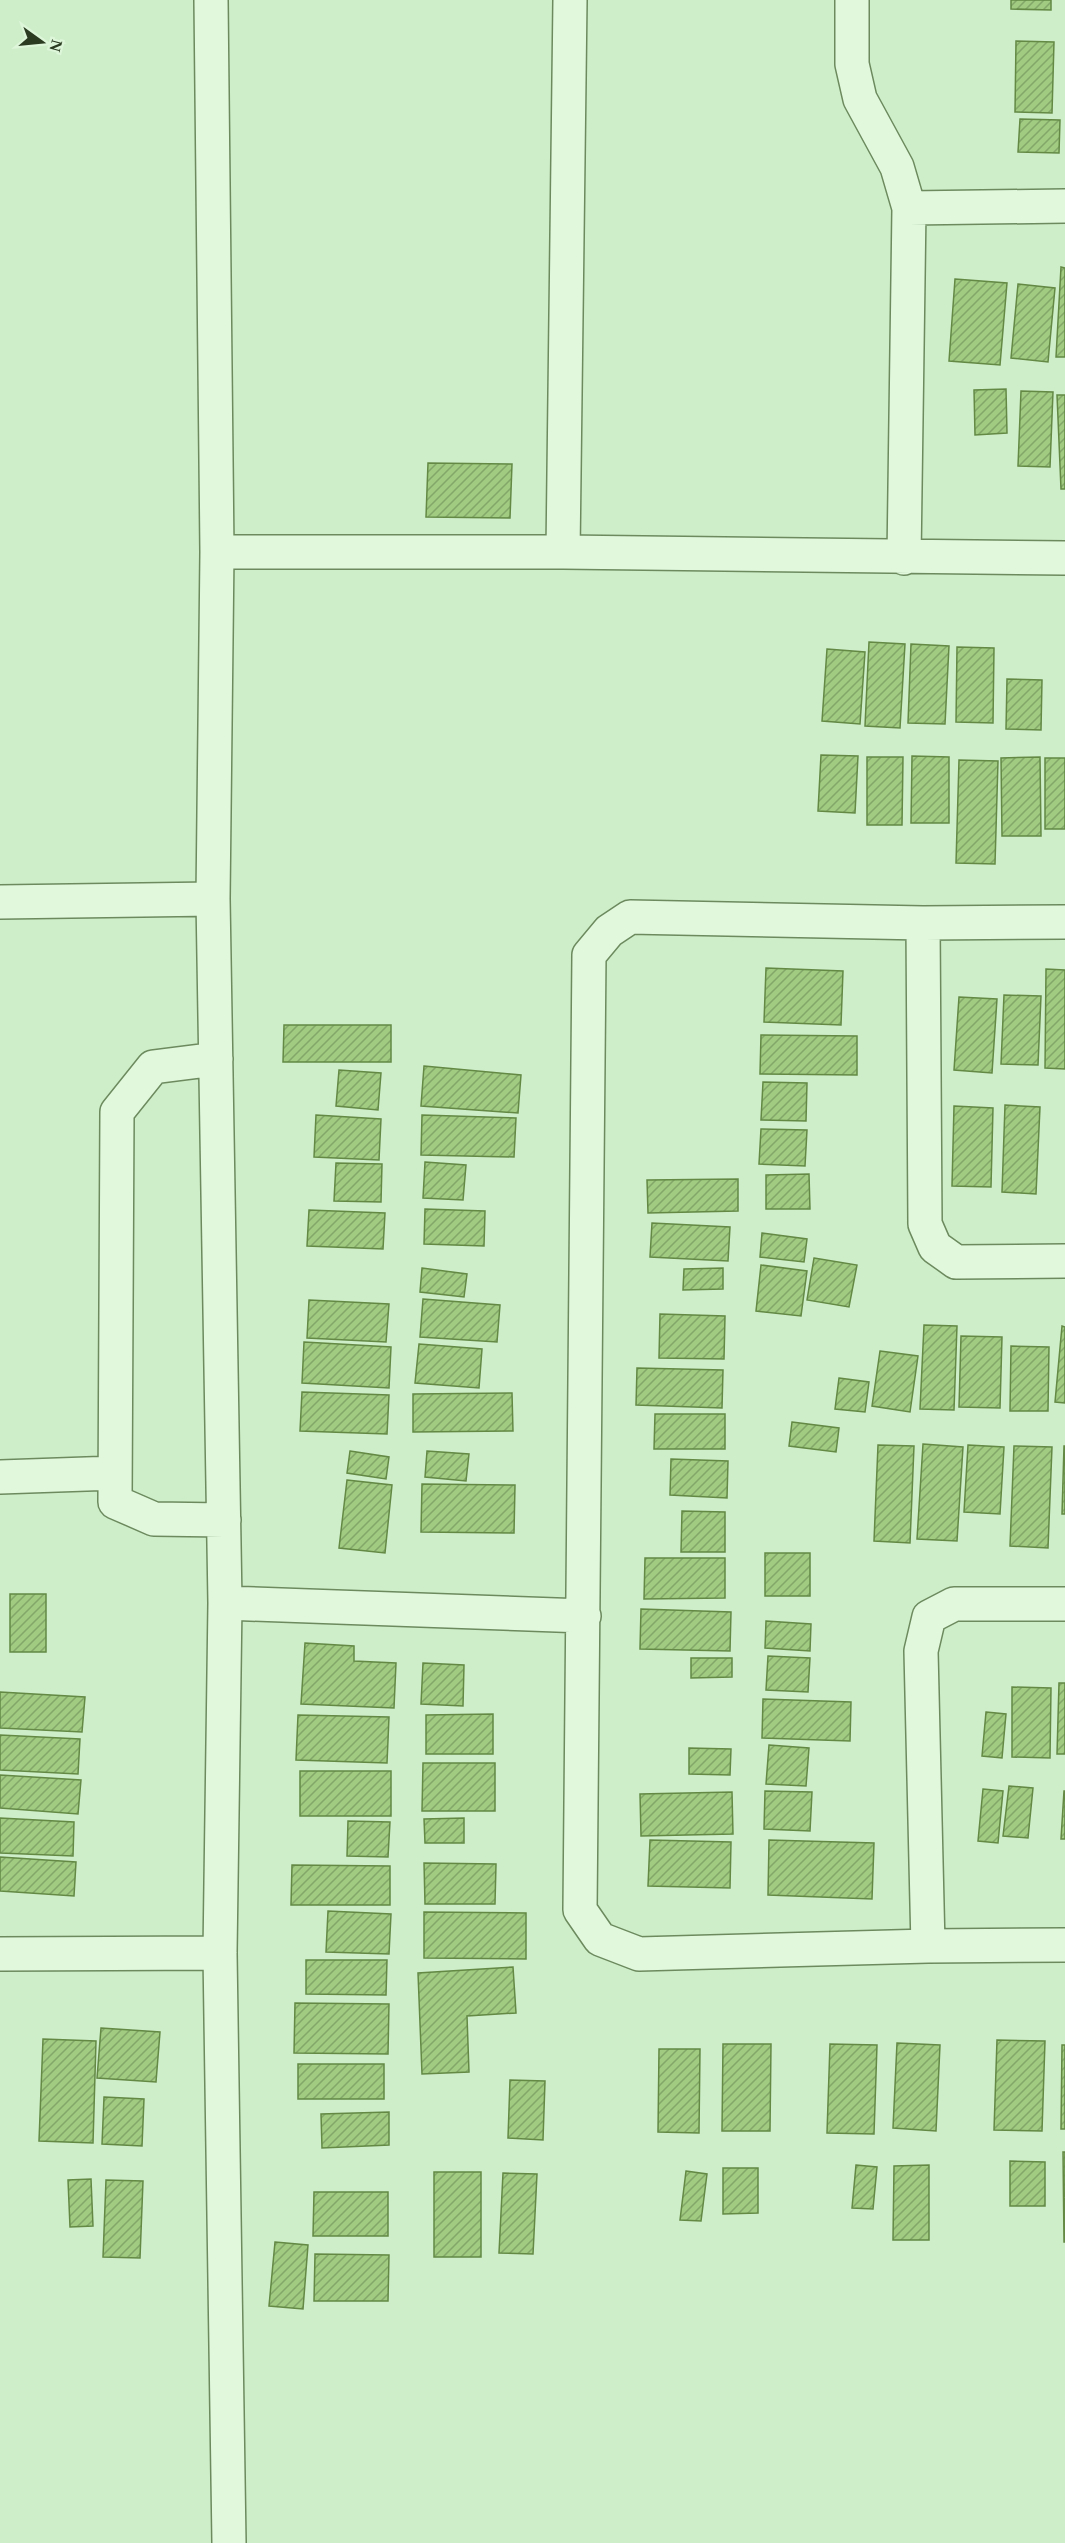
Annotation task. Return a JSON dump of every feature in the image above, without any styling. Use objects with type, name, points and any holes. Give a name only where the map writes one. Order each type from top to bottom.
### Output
[{"type":"street","points":[[211,0],[217,552],[213,899],[225,1604],[220,1953],[229,2543]]},
{"type":"street","points":[[563,552],[570,0]]},
{"type":"street","points":[[852,0],[852,64],[861,99],[897,166],[909,208],[904,558]]},
{"type":"street","points":[[909,208],[1065,206]]},
{"type":"street","points":[[217,552],[563,552],[904,558],[1065,558]]},
{"type":"street","points":[[0,902],[213,899]]},
{"type":"street","points":[[1065,922],[923,923],[630,917],[609,931],[589,956],[580,1910],[600,1939],[639,1954],[928,1946],[1065,1945]]},
{"type":"street","points":[[923,923],[925,1224],[936,1247],[956,1262],[1065,1261]]},
{"type":"street","points":[[216,1059],[153,1067],[117,1112],[115,1502],[154,1519],[224,1520]]},
{"type":"street","points":[[0,1477],[115,1473]]},
{"type":"street","points":[[225,1604],[584,1616]]},
{"type":"street","points":[[928,1946],[921,1651],[928,1617],[954,1604],[1065,1604]]},
{"type":"street","points":[[0,1954],[220,1953]]},
{"type":"building","points":[[1011,0],[1051,0],[1051,10],[1011,9]]},
{"type":"building","points":[[1016,41],[1054,42],[1052,113],[1015,112]]},
{"type":"building","points":[[1020,119],[1060,120],[1059,153],[1018,152]]},
{"type":"building","points":[[1061,267],[1065,268],[1065,357],[1056,357]]},
{"type":"building","points":[[955,279],[1007,283],[1000,365],[949,361]]},
{"type":"building","points":[[1018,284],[1055,288],[1048,362],[1011,358]]},
{"type":"building","points":[[1006,389],[1007,433],[975,435],[974,390]]},
{"type":"building","points":[[1021,391],[1053,392],[1050,467],[1018,466]]},
{"type":"building","points":[[1057,395],[1065,395],[1065,489],[1061,489]]},
{"type":"building","points":[[428,463],[512,464],[510,518],[426,517]]},
{"type":"building","points":[[869,642],[905,644],[900,728],[865,726]]},
{"type":"building","points":[[911,644],[949,646],[945,724],[908,723]]},
{"type":"building","points":[[957,647],[994,648],[993,723],[956,722]]},
{"type":"building","points":[[827,649],[865,652],[860,724],[822,721]]},
{"type":"building","points":[[1007,679],[1042,680],[1041,730],[1006,729]]},
{"type":"building","points":[[821,755],[858,756],[855,813],[818,811]]},
{"type":"building","points":[[912,756],[949,757],[949,823],[911,823]]},
{"type":"building","points":[[867,757],[903,757],[902,825],[867,825]]},
{"type":"building","points":[[1040,757],[1041,836],[1002,836],[1001,758]]},
{"type":"building","points":[[1045,758],[1065,758],[1065,829],[1045,829]]},
{"type":"building","points":[[959,760],[998,761],[995,864],[956,863]]},
{"type":"building","points":[[766,968],[843,971],[841,1025],[764,1022]]},
{"type":"building","points":[[1046,969],[1065,970],[1065,1069],[1045,1068]]},
{"type":"building","points":[[1004,995],[1041,996],[1038,1065],[1001,1064]]},
{"type":"building","points":[[959,997],[997,999],[992,1073],[954,1070]]},
{"type":"building","points":[[284,1025],[391,1025],[391,1062],[283,1062]]},
{"type":"building","points":[[761,1035],[857,1036],[857,1075],[760,1074]]},
{"type":"building","points":[[424,1066],[521,1075],[518,1113],[421,1106]]},
{"type":"building","points":[[339,1070],[381,1073],[378,1110],[336,1106]]},
{"type":"building","points":[[763,1082],[807,1083],[806,1121],[761,1120]]},
{"type":"building","points":[[1005,1105],[1040,1107],[1036,1194],[1002,1192]]},
{"type":"building","points":[[954,1106],[993,1108],[991,1187],[952,1186]]},
{"type":"building","points":[[316,1115],[381,1119],[379,1160],[314,1157]]},
{"type":"building","points":[[422,1115],[516,1118],[514,1157],[421,1155]]},
{"type":"building","points":[[761,1129],[807,1130],[805,1166],[759,1164]]},
{"type":"building","points":[[425,1162],[466,1165],[463,1200],[423,1198]]},
{"type":"building","points":[[336,1163],[382,1164],[381,1202],[334,1201]]},
{"type":"building","points":[[809,1174],[810,1209],[766,1209],[766,1175]]},
{"type":"building","points":[[738,1179],[738,1211],[648,1213],[647,1180]]},
{"type":"building","points":[[425,1209],[485,1211],[484,1246],[424,1244]]},
{"type":"building","points":[[309,1210],[385,1213],[383,1249],[307,1246]]},
{"type":"building","points":[[652,1223],[730,1227],[728,1261],[650,1257]]},
{"type":"building","points":[[762,1233],[807,1239],[804,1262],[760,1257]]},
{"type":"building","points":[[814,1258],[857,1265],[849,1307],[807,1300]]},
{"type":"building","points":[[761,1265],[807,1271],[801,1316],[756,1311]]},
{"type":"building","points":[[422,1268],[467,1274],[464,1297],[420,1292]]},
{"type":"building","points":[[723,1268],[723,1289],[683,1290],[684,1269]]},
{"type":"building","points":[[423,1299],[500,1305],[497,1342],[420,1337]]},
{"type":"building","points":[[309,1300],[389,1304],[386,1342],[307,1338]]},
{"type":"building","points":[[660,1314],[725,1316],[724,1359],[659,1358]]},
{"type":"building","points":[[924,1325],[957,1326],[954,1410],[920,1409]]},
{"type":"building","points":[[1062,1326],[1065,1327],[1065,1403],[1055,1402]]},
{"type":"building","points":[[961,1336],[1002,1337],[1000,1408],[959,1407]]},
{"type":"building","points":[[304,1342],[391,1347],[389,1388],[302,1383]]},
{"type":"building","points":[[419,1344],[482,1349],[479,1388],[415,1383]]},
{"type":"building","points":[[1011,1346],[1049,1347],[1048,1411],[1010,1411]]},
{"type":"building","points":[[880,1351],[918,1356],[910,1412],[872,1406]]},
{"type":"building","points":[[637,1368],[723,1370],[722,1408],[636,1405]]},
{"type":"building","points":[[839,1378],[869,1382],[865,1412],[835,1409]]},
{"type":"building","points":[[302,1392],[389,1395],[387,1434],[300,1431]]},
{"type":"building","points":[[512,1393],[513,1431],[413,1432],[413,1394]]},
{"type":"building","points":[[655,1414],[725,1414],[725,1449],[654,1449]]},
{"type":"building","points":[[792,1422],[839,1428],[836,1452],[789,1446]]},
{"type":"building","points":[[923,1444],[963,1447],[957,1541],[917,1539]]},
{"type":"building","points":[[878,1445],[914,1446],[910,1543],[874,1541]]},
{"type":"building","points":[[968,1445],[1004,1447],[1000,1514],[964,1512]]},
{"type":"building","points":[[1014,1446],[1052,1447],[1048,1548],[1010,1546]]},
{"type":"building","points":[[1064,1446],[1065,1514],[1062,1514]]},
{"type":"building","points":[[350,1451],[389,1457],[386,1479],[347,1473]]},
{"type":"building","points":[[427,1451],[469,1454],[466,1481],[425,1477]]},
{"type":"building","points":[[671,1459],[728,1461],[727,1498],[670,1495]]},
{"type":"building","points":[[347,1480],[392,1485],[385,1553],[339,1548]]},
{"type":"building","points":[[422,1484],[515,1485],[514,1533],[421,1532]]},
{"type":"building","points":[[682,1511],[725,1512],[725,1552],[681,1552]]},
{"type":"building","points":[[765,1553],[810,1553],[810,1596],[765,1596]]},
{"type":"building","points":[[645,1558],[725,1558],[725,1598],[644,1599]]},
{"type":"building","points":[[10,1594],[46,1594],[46,1652],[10,1652]]},
{"type":"building","points":[[641,1609],[731,1612],[730,1651],[640,1649]]},
{"type":"building","points":[[766,1621],[811,1624],[810,1651],[765,1648]]},
{"type":"building","points":[[305,1643],[354,1646],[354,1661],[396,1663],[394,1708],[301,1704]]},
{"type":"building","points":[[768,1656],[810,1658],[808,1692],[766,1690]]},
{"type":"building","points":[[691,1658],[732,1658],[732,1677],[691,1678]]},
{"type":"building","points":[[423,1663],[464,1665],[463,1706],[421,1704]]},
{"type":"building","points":[[1059,1683],[1065,1683],[1065,1754],[1057,1754]]},
{"type":"building","points":[[1012,1687],[1051,1688],[1050,1758],[1012,1757]]},
{"type":"building","points":[[0,1692],[85,1697],[82,1732],[0,1728]]},
{"type":"building","points":[[763,1699],[851,1702],[850,1741],[762,1738]]},
{"type":"building","points":[[986,1712],[1006,1714],[1002,1758],[982,1756]]},
{"type":"building","points":[[493,1714],[493,1754],[426,1754],[426,1715]]},
{"type":"building","points":[[298,1715],[389,1717],[387,1763],[296,1760]]},
{"type":"building","points":[[0,1735],[80,1739],[78,1774],[0,1770]]},
{"type":"building","points":[[769,1745],[809,1748],[806,1786],[766,1784]]},
{"type":"building","points":[[689,1748],[731,1749],[730,1775],[689,1774]]},
{"type":"building","points":[[423,1763],[495,1763],[495,1811],[422,1811]]},
{"type":"building","points":[[300,1771],[391,1771],[391,1816],[300,1816]]},
{"type":"building","points":[[0,1775],[81,1780],[78,1814],[0,1808]]},
{"type":"building","points":[[1009,1786],[1033,1788],[1028,1838],[1003,1836]]},
{"type":"building","points":[[983,1789],[1003,1791],[998,1843],[978,1841]]},
{"type":"building","points":[[765,1791],[812,1792],[810,1831],[764,1829]]},
{"type":"building","points":[[1064,1791],[1065,1839],[1061,1839]]},
{"type":"building","points":[[732,1792],[733,1834],[641,1836],[640,1794]]},
{"type":"building","points":[[0,1818],[74,1822],[73,1856],[0,1853]]},
{"type":"building","points":[[464,1818],[464,1843],[425,1843],[424,1819]]},
{"type":"building","points":[[348,1821],[390,1822],[388,1857],[347,1856]]},
{"type":"building","points":[[650,1840],[731,1842],[730,1888],[648,1886]]},
{"type":"building","points":[[769,1840],[874,1843],[872,1899],[768,1895]]},
{"type":"building","points":[[0,1857],[76,1862],[74,1896],[0,1891]]},
{"type":"building","points":[[424,1863],[496,1864],[495,1904],[425,1904]]},
{"type":"building","points":[[292,1865],[390,1866],[390,1905],[291,1905]]},
{"type":"building","points":[[328,1911],[391,1914],[389,1954],[326,1952]]},
{"type":"building","points":[[424,1912],[526,1913],[526,1959],[424,1958]]},
{"type":"building","points":[[306,1960],[387,1960],[386,1995],[306,1994]]},
{"type":"building","points":[[513,1967],[516,2013],[467,2016],[469,2072],[422,2074],[418,1973]]},
{"type":"building","points":[[295,2003],[389,2004],[388,2054],[294,2053]]},
{"type":"building","points":[[101,2028],[160,2032],[156,2082],[97,2078]]},
{"type":"building","points":[[43,2039],[96,2041],[93,2143],[39,2141]]},
{"type":"building","points":[[997,2040],[1045,2041],[1042,2131],[994,2130]]},
{"type":"building","points":[[897,2043],[940,2045],[936,2131],[893,2128]]},
{"type":"building","points":[[723,2044],[771,2044],[770,2131],[722,2131]]},
{"type":"building","points":[[830,2044],[877,2045],[874,2134],[827,2133]]},
{"type":"building","points":[[1062,2045],[1065,2045],[1065,2129],[1061,2129]]},
{"type":"building","points":[[659,2049],[700,2049],[699,2133],[658,2132]]},
{"type":"building","points":[[298,2064],[384,2064],[384,2099],[298,2099]]},
{"type":"building","points":[[510,2080],[545,2081],[543,2140],[508,2138]]},
{"type":"building","points":[[104,2097],[144,2099],[142,2146],[102,2144]]},
{"type":"building","points":[[389,2112],[389,2145],[322,2148],[321,2114]]},
{"type":"building","points":[[1063,2152],[1065,2152],[1065,2242],[1064,2242]]},
{"type":"building","points":[[1010,2161],[1045,2162],[1045,2206],[1010,2206]]},
{"type":"building","points":[[856,2165],[877,2167],[873,2209],[852,2208]]},
{"type":"building","points":[[929,2165],[929,2240],[893,2240],[894,2166]]},
{"type":"building","points":[[723,2168],[758,2168],[758,2213],[723,2214]]},
{"type":"building","points":[[686,2171],[707,2174],[701,2221],[680,2220]]},
{"type":"building","points":[[434,2172],[481,2172],[481,2257],[434,2257]]},
{"type":"building","points":[[503,2173],[537,2174],[533,2254],[499,2253]]},
{"type":"building","points":[[91,2179],[93,2226],[70,2227],[68,2180]]},
{"type":"building","points":[[106,2180],[143,2181],[140,2258],[103,2257]]},
{"type":"building","points":[[314,2192],[388,2192],[388,2236],[313,2236]]},
{"type":"building","points":[[275,2242],[308,2245],[303,2309],[269,2306]]},
{"type":"building","points":[[315,2254],[389,2255],[388,2301],[314,2301]]}]
